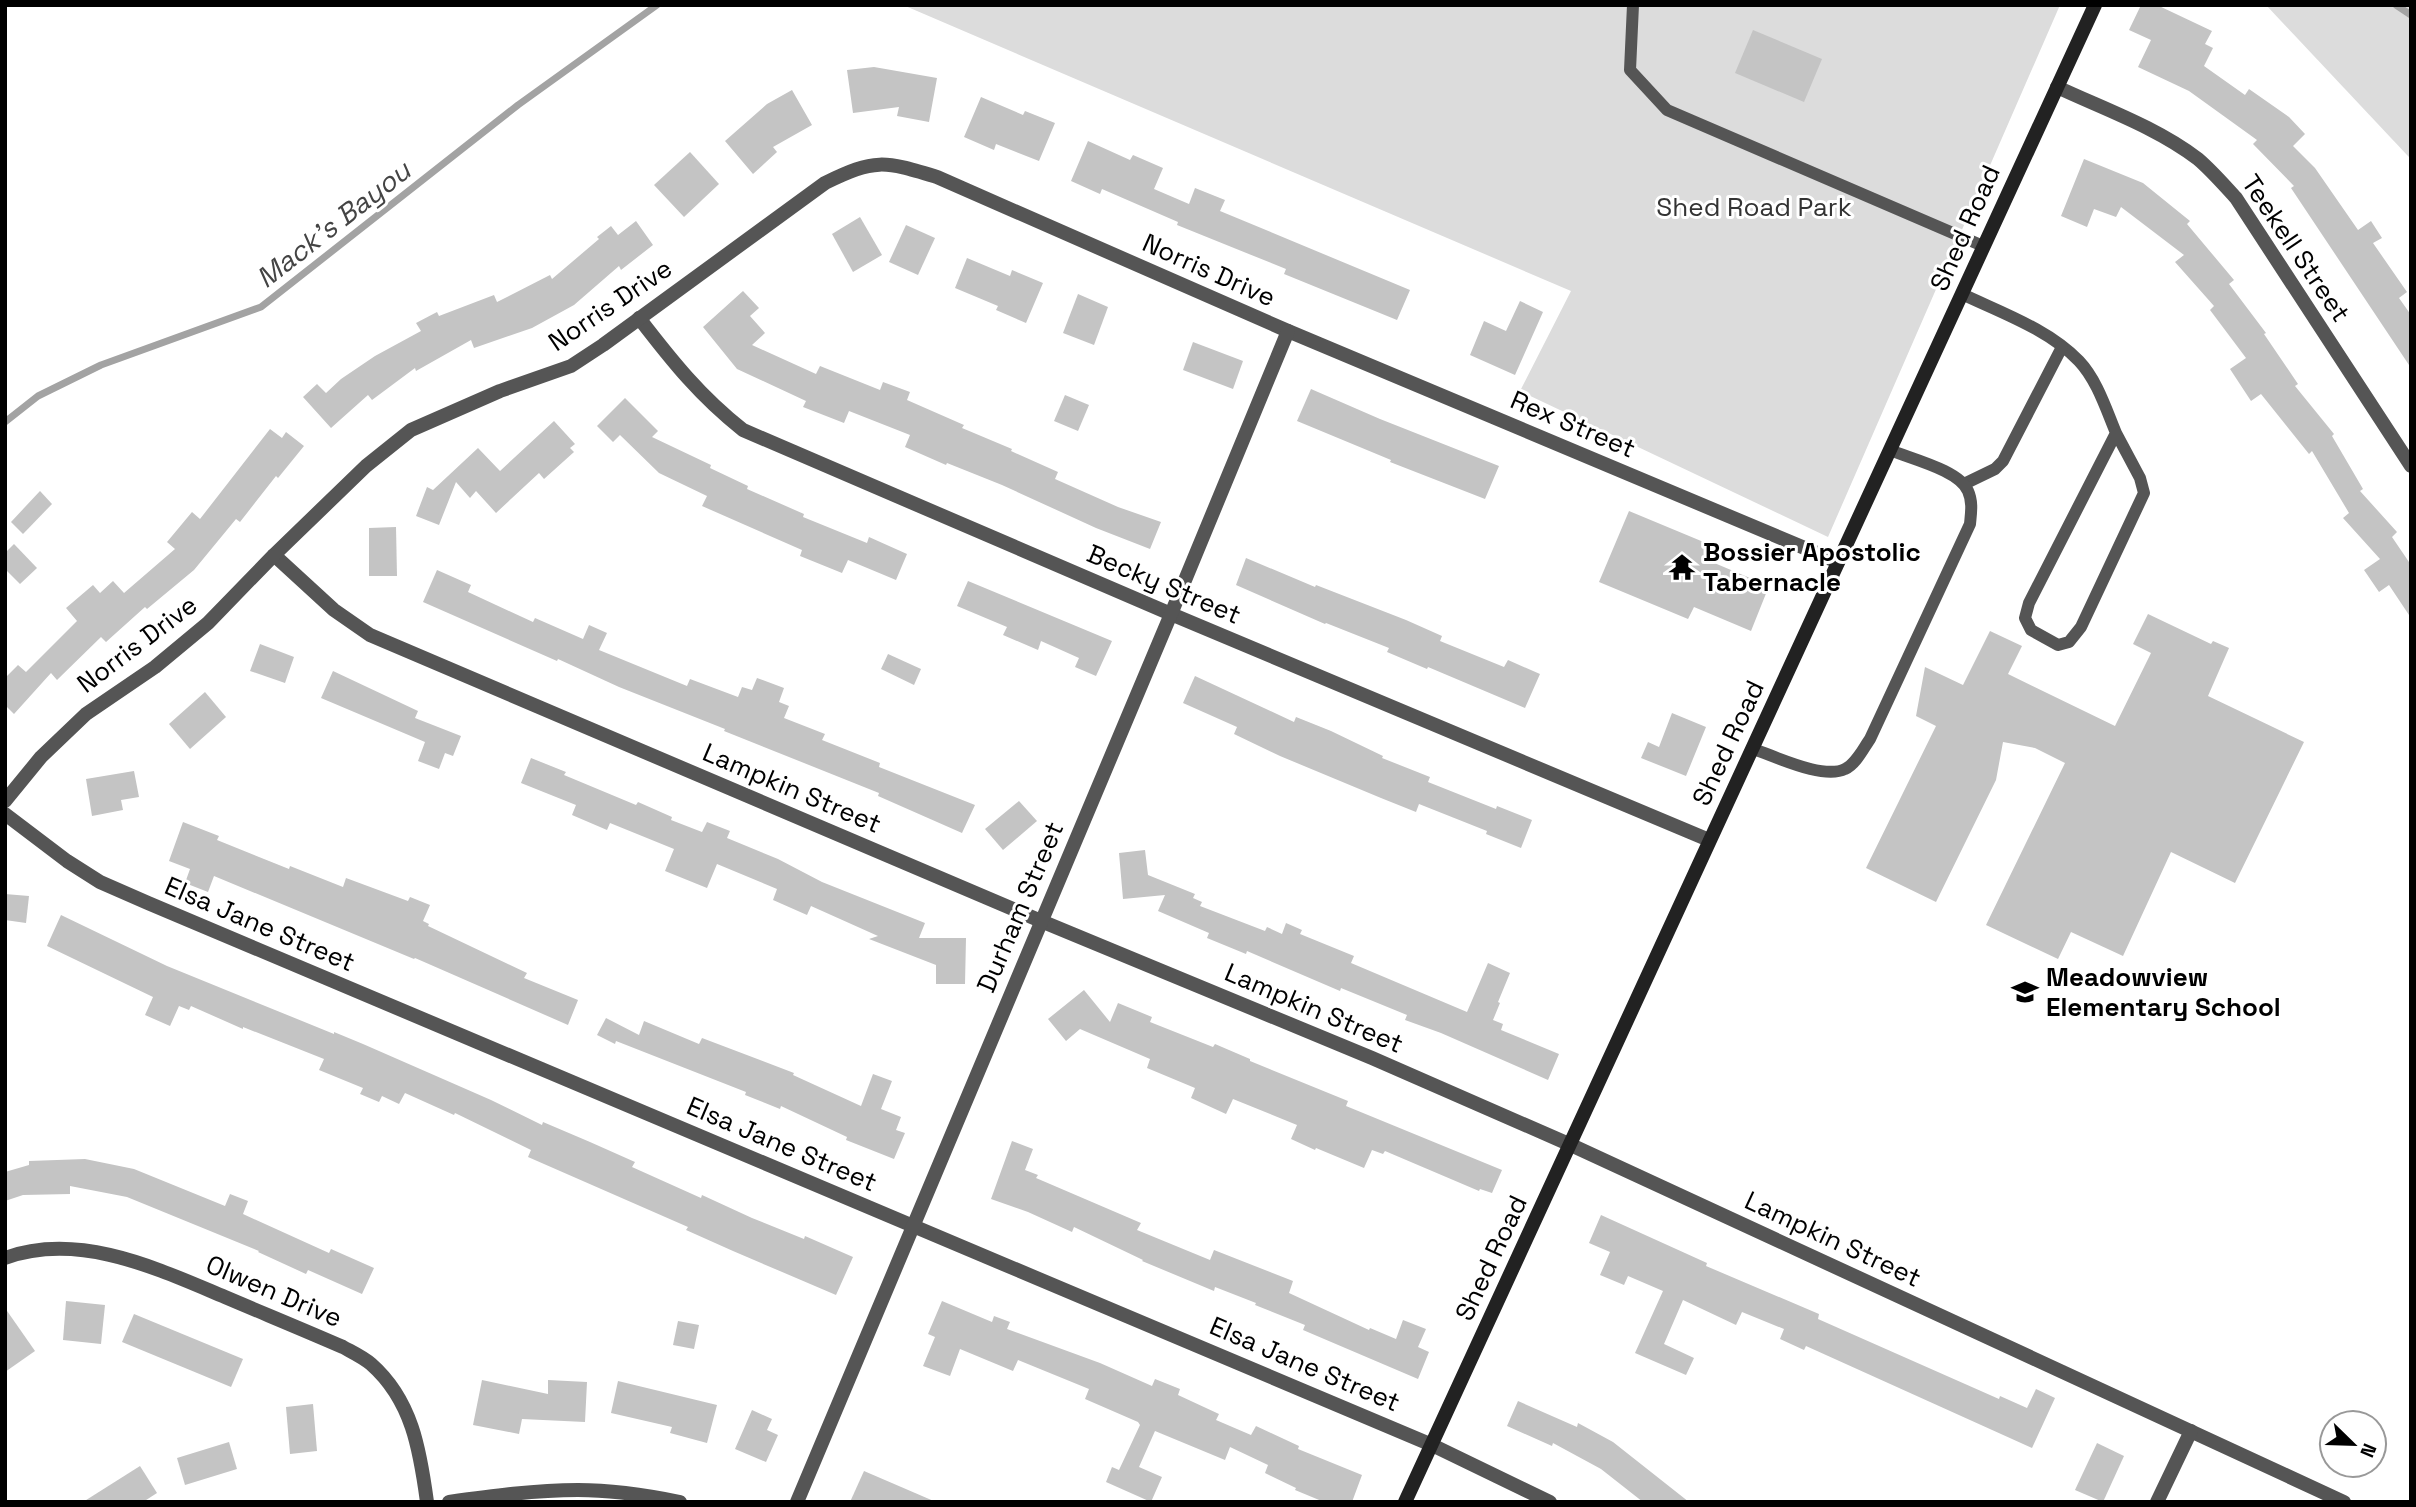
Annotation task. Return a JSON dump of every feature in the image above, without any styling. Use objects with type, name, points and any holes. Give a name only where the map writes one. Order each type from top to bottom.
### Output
[{"type":"street","name":"Shed Road","points":[[1405,1502],[2095,5]]},
{"type":"street","name":"Teekell Street","points":[[2057,87],[2161,135],[2198,159],[2215,174],[2243,209],[2411,466]]},
{"type":"street","name":"Norris Drive","points":[[5,802],[41,757],[86,714],[155,667],[208,623],[366,466],[411,430],[500,391],[570,366],[603,345],[825,183],[855,168],[893,163],[937,177],[1288,331]]},
{"type":"street","name":"Becky Street","points":[[639,318],[688,380],[743,430],[1171,614],[1709,840]]},
{"type":"street","name":"Rex Street","points":[[1288,331],[1838,562]]},
{"type":"street","name":"Durham Street","points":[[797,1502],[1288,331]]},
{"type":"street","name":"Lampkin Street","points":[[274,555],[334,610],[370,635],[1372,1058],[1571,1145],[2344,1502]]},
{"type":"street","name":"Elsa Jane Street","points":[[5,814],[67,861],[100,882],[1432,1445],[1550,1502]]},
{"type":"street","name":"Olwen Drive","points":[[5,1258],[51,1250],[108,1254],[145,1264],[343,1347],[370,1363],[391,1385],[407,1411],[420,1452],[426,1502]]},
{"type":"street","points":[[2157,1502],[2191,1431]]},
{"type":"street","points":[[449,1502],[526,1492],[578,1490],[632,1493],[680,1502]]},
{"type":"lane","points":[[1633,5],[1630,70],[1667,110],[1983,246]]},
{"type":"lane","points":[[1962,294],[2035,329],[2080,362],[2099,391],[2116,433],[2140,478],[2144,493],[2081,627],[2069,642],[2058,645],[2031,630],[2025,618],[2029,603],[2116,433]]},
{"type":"lane","points":[[1964,484],[1995,469],[2004,461],[2062,347]]},
{"type":"lane","points":[[1753,748],[1809,768],[1832,772],[1846,769],[1856,760],[1870,739],[1970,524],[1972,505],[1968,491],[1959,478],[1890,450]]},
{"type":"green space","name":"Shed Road Park","points":[[903,5],[2060,5],[1828,537],[1520,391],[1571,291]]},
{"type":"green space","points":[[2266,5],[2411,5],[2411,159],[2407,155]]},
{"type":"building","points":[[2141,5],[2157,5],[2212,31],[2205,44],[2213,48],[2204,66],[2245,95],[2249,89],[2289,117],[2305,134],[2293,146],[2315,168],[2358,230],[2371,221],[2382,238],[2373,243],[2407,292],[2399,298],[2411,315],[2411,368],[2291,188],[2294,186],[2253,144],[2257,140],[2189,91],[2138,67],[2151,40],[2129,30]]},
{"type":"building","points":[[1753,30],[1822,59],[1804,102],[1735,73]]},
{"type":"building","points":[[874,67],[937,78],[929,122],[897,116],[899,107],[853,113],[847,70]]},
{"type":"building","points":[[792,90],[812,125],[773,147],[777,152],[753,174],[725,141],[767,104]]},
{"type":"building","points":[[981,97],[1023,115],[1025,111],[1055,123],[1039,161],[996,144],[994,150],[964,137]]},
{"type":"building","points":[[1088,141],[1130,160],[1133,155],[1163,168],[1154,189],[1189,204],[1195,188],[1225,200],[1220,211],[1410,290],[1397,320],[1284,274],[1286,269],[1177,225],[1178,222],[1102,189],[1100,194],[1071,181]]},
{"type":"building","points":[[690,152],[719,184],[684,217],[654,185]]},
{"type":"building","points":[[2084,159],[2143,183],[2190,221],[2187,224],[2234,280],[2229,284],[2266,333],[2264,334],[2298,384],[2295,386],[2334,434],[2332,436],[2363,489],[2360,491],[2397,532],[2392,537],[2411,565],[2411,618],[2389,585],[2379,592],[2364,570],[2380,559],[2343,518],[2349,513],[2312,451],[2309,454],[2261,394],[2251,401],[2230,369],[2246,358],[2210,310],[2214,306],[2175,262],[2184,255],[2121,207],[2116,217],[2094,209],[2087,227],[2061,216]]},
{"type":"building","points":[[860,217],[882,255],[853,272],[832,234]]},
{"type":"building","points":[[636,221],[653,245],[621,270],[619,266],[574,305],[532,328],[474,348],[471,340],[416,371],[415,368],[372,400],[368,395],[331,428],[303,397],[317,384],[326,393],[341,379],[375,356],[421,331],[416,323],[437,312],[439,316],[494,295],[497,302],[550,275],[552,279],[611,226],[618,235]]},
{"type":"building","points":[[906,225],[935,238],[918,275],[889,262]]},
{"type":"building","points":[[967,258],[1010,276],[1012,270],[1043,283],[1026,323],[996,310],[998,306],[955,288]]},
{"type":"building","points":[[743,291],[759,308],[750,316],[765,333],[752,345],[816,374],[820,366],[880,390],[883,382],[910,392],[907,400],[1058,472],[1055,479],[1118,507],[1161,522],[1150,549],[1096,528],[1002,485],[905,447],[910,435],[849,411],[844,423],[803,407],[806,401],[737,369],[703,327]]},
{"type":"building","points":[[1078,294],[1108,307],[1094,345],[1063,333]]},
{"type":"building","points":[[1520,301],[1543,312],[1515,375],[1470,355],[1484,321],[1506,331]]},
{"type":"building","points":[[1193,342],[1243,361],[1233,389],[1183,370]]},
{"type":"building","points":[[1311,389],[1499,466],[1485,499],[1390,462],[1391,460],[1297,421]]},
{"type":"building","points":[[1065,395],[1089,405],[1078,431],[1054,421]]},
{"type":"building","points":[[625,398],[658,431],[652,437],[711,465],[710,468],[748,486],[747,489],[804,514],[803,517],[867,543],[869,537],[907,554],[896,580],[848,560],[842,573],[800,556],[802,550],[702,506],[707,496],[659,473],[620,435],[613,442],[597,426]]},
{"type":"building","points":[[554,421],[575,444],[570,448],[574,452],[544,479],[539,473],[496,513],[476,491],[470,498],[456,482],[439,525],[416,516],[427,487],[433,490],[478,448],[500,471]]},
{"type":"building","points":[[270,429],[282,438],[286,432],[304,446],[240,522],[236,519],[194,570],[147,609],[145,607],[106,642],[101,637],[57,680],[51,673],[14,714],[5,705],[5,678],[18,665],[26,672],[77,621],[66,608],[93,585],[100,593],[113,581],[124,593],[175,549],[167,542],[192,512],[200,519]]},
{"type":"building","points":[[40,491],[52,504],[23,534],[11,522]]},
{"type":"building","points":[[1629,511],[1718,548],[1712,562],[1769,586],[1751,631],[1694,607],[1688,619],[1599,582]]},
{"type":"building","points":[[396,527],[397,576],[369,576],[369,528]]},
{"type":"building","points":[[14,544],[37,568],[20,584],[5,569],[5,553]]},
{"type":"building","points":[[1246,558],[1315,587],[1316,585],[1406,620],[1442,636],[1440,641],[1504,667],[1508,660],[1540,674],[1525,708],[1387,652],[1389,648],[1325,624],[1236,585]]},
{"type":"building","points":[[437,570],[471,585],[468,592],[533,622],[535,618],[583,639],[589,625],[607,633],[599,650],[687,686],[690,679],[738,697],[742,687],[752,690],[757,678],[784,688],[779,702],[789,706],[784,718],[825,734],[822,740],[880,763],[879,767],[975,805],[962,833],[878,796],[879,793],[724,731],[725,729],[619,687],[558,659],[557,661],[423,602]]},
{"type":"building","points":[[968,581],[1112,641],[1096,676],[1075,667],[1079,658],[1041,641],[1038,650],[1003,635],[1007,627],[957,606]]},
{"type":"building","points":[[2148,614],[2211,644],[2213,641],[2229,648],[2208,696],[2304,742],[2235,883],[2171,852],[2123,956],[2071,932],[2058,959],[1986,925],[2065,763],[2035,748],[2003,742],[1996,780],[1936,902],[1866,868],[1936,726],[1916,716],[1925,667],[1963,685],[1990,631],[2022,646],[2008,674],[2115,726],[2151,653],[2133,644]]},
{"type":"building","points":[[260,644],[294,657],[285,683],[250,671]]},
{"type":"building","points":[[888,654],[921,669],[914,685],[881,669]]},
{"type":"building","points":[[333,671],[418,711],[415,718],[461,736],[453,756],[445,753],[439,769],[418,761],[425,742],[321,698]]},
{"type":"building","points":[[1195,676],[1294,722],[1296,717],[1331,731],[1383,756],[1382,758],[1430,777],[1428,782],[1532,820],[1521,848],[1486,834],[1487,831],[1419,804],[1416,812],[1280,756],[1234,734],[1237,727],[1183,703]]},
{"type":"building","points":[[205,692],[226,717],[190,749],[169,724]]},
{"type":"building","points":[[1672,713],[1706,727],[1686,776],[1641,758],[1648,742],[1659,747]]},
{"type":"building","points":[[531,758],[566,772],[564,775],[636,805],[638,802],[672,817],[671,820],[702,832],[707,822],[730,831],[727,838],[778,859],[822,882],[925,923],[919,938],[966,938],[965,984],[936,984],[936,965],[869,939],[878,936],[811,906],[807,915],[773,900],[777,889],[717,864],[707,888],[665,871],[674,849],[610,823],[607,830],[572,815],[576,805],[521,783]]},
{"type":"building","points":[[134,771],[139,797],[121,800],[123,810],[92,816],[86,779]]},
{"type":"building","points":[[1019,801],[1037,821],[1003,850],[985,829]]},
{"type":"building","points":[[183,822],[219,836],[217,840],[289,869],[290,866],[343,887],[346,878],[408,901],[410,897],[430,905],[423,921],[429,924],[428,926],[527,973],[524,978],[578,1000],[568,1025],[415,958],[214,876],[208,892],[185,883],[190,869],[169,861]]},
{"type":"building","points":[[1145,850],[1148,875],[1195,894],[1193,898],[1202,902],[1200,906],[1265,931],[1267,927],[1282,934],[1286,923],[1302,930],[1300,934],[1354,956],[1351,963],[1467,1012],[1488,963],[1510,973],[1493,1020],[1503,1024],[1501,1030],[1559,1054],[1548,1080],[1405,1020],[1407,1015],[1341,988],[1340,991],[1247,951],[1246,954],[1207,938],[1209,933],[1158,911],[1165,895],[1123,899],[1119,853]]},
{"type":"building","points":[[5,894],[29,896],[26,923],[5,920]]},
{"type":"building","points":[[61,915],[167,966],[363,1044],[542,1125],[543,1122],[590,1142],[635,1162],[632,1167],[701,1198],[702,1195],[752,1218],[804,1239],[805,1236],[853,1257],[836,1295],[528,1157],[531,1150],[455,1113],[454,1115],[405,1093],[399,1104],[382,1096],[379,1102],[360,1094],[363,1088],[319,1070],[324,1059],[243,1029],[191,1006],[189,1010],[179,1006],[170,1026],[145,1015],[153,997],[47,946]]},
{"type":"building","points":[[1084,990],[1110,1022],[1118,1003],[1152,1017],[1150,1022],[1213,1047],[1215,1044],[1348,1101],[1346,1106],[1502,1170],[1492,1193],[1480,1189],[1479,1191],[1385,1151],[1383,1154],[1372,1150],[1364,1168],[1291,1139],[1297,1125],[1233,1099],[1226,1114],[1191,1098],[1195,1088],[1147,1068],[1150,1059],[1080,1029],[1066,1041],[1048,1019]]},
{"type":"building","points":[[606,1018],[639,1035],[644,1021],[699,1044],[702,1038],[794,1073],[793,1075],[861,1106],[873,1074],[892,1081],[881,1109],[901,1117],[896,1130],[905,1133],[894,1159],[846,1140],[847,1137],[781,1106],[780,1109],[745,1095],[746,1092],[616,1041],[615,1044],[597,1035]]},
{"type":"building","points":[[1012,1141],[1033,1149],[1025,1170],[1038,1175],[1036,1178],[1141,1223],[1137,1230],[1210,1260],[1214,1250],[1293,1281],[1289,1293],[1369,1330],[1370,1328],[1396,1339],[1403,1320],[1426,1329],[1418,1347],[1429,1352],[1418,1379],[1303,1330],[1305,1325],[1255,1305],[1256,1303],[1215,1287],[1214,1291],[1142,1261],[1074,1227],[1072,1232],[991,1199]]},
{"type":"building","points":[[85,1159],[134,1169],[225,1206],[230,1194],[248,1201],[243,1214],[329,1253],[331,1249],[374,1268],[362,1294],[308,1270],[306,1274],[259,1251],[127,1197],[70,1186],[70,1194],[23,1195],[5,1201],[5,1172],[29,1165],[29,1161]]},
{"type":"building","points":[[1601,1215],[1707,1263],[1706,1266],[1819,1314],[1818,1319],[1999,1399],[2000,1396],[2027,1408],[2036,1389],[2055,1398],[2032,1448],[1806,1346],[1804,1350],[1780,1339],[1784,1329],[1742,1312],[1736,1325],[1683,1300],[1664,1344],[1694,1358],[1686,1375],[1635,1353],[1663,1291],[1628,1276],[1624,1285],[1600,1275],[1610,1252],[1589,1243]]},
{"type":"building","points":[[66,1301],[105,1305],[101,1344],[63,1340]]},
{"type":"building","points":[[942,1301],[992,1322],[994,1316],[1010,1322],[1007,1329],[1100,1363],[1152,1386],[1155,1379],[1180,1389],[1178,1395],[1219,1414],[1216,1420],[1251,1435],[1256,1426],[1299,1446],[1298,1449],[1362,1475],[1352,1502],[1324,1502],[1295,1490],[1296,1488],[1265,1473],[1268,1465],[1230,1447],[1225,1460],[1155,1431],[1139,1467],[1162,1477],[1151,1502],[1106,1482],[1112,1467],[1119,1470],[1140,1425],[1138,1422],[1085,1399],[1089,1389],[1018,1360],[1013,1371],[960,1349],[950,1376],[923,1366],[935,1337],[928,1334]]},
{"type":"building","points":[[5,1308],[35,1351],[5,1372]]},
{"type":"building","points":[[134,1314],[243,1359],[231,1387],[122,1342]]},
{"type":"building","points":[[678,1321],[699,1325],[694,1349],[673,1345]]},
{"type":"building","points":[[482,1380],[548,1394],[548,1380],[587,1382],[585,1422],[522,1419],[519,1434],[473,1425]]},
{"type":"building","points":[[618,1381],[717,1405],[707,1443],[670,1433],[672,1427],[611,1413]]},
{"type":"building","points":[[1518,1401],[1577,1427],[1578,1423],[1613,1442],[1689,1502],[1643,1502],[1601,1469],[1553,1443],[1552,1446],[1507,1426]]},
{"type":"building","points":[[313,1404],[317,1451],[290,1454],[286,1407]]},
{"type":"building","points":[[752,1410],[772,1419],[767,1430],[778,1435],[766,1462],[735,1449]]},
{"type":"building","points":[[229,1442],[237,1469],[185,1485],[177,1458]]},
{"type":"building","points":[[2097,1443],[2124,1456],[2103,1502],[2075,1490]]},
{"type":"building","points":[[140,1466],[157,1493],[143,1502],[83,1502]]},
{"type":"building","points":[[864,1471],[936,1502],[850,1502]]},
{"type":"waterway","name":"Mack's Bayou","points":[[5,422],[38,396],[101,365],[261,307],[518,105],[657,5]]},
{"type":"waterway","name":"Mack's Bayou","points":[[2396,5],[2411,15]]},
{"type":"place","name":"Bossier Apostolic Tabernacle","points":[[1682,567]]},
{"type":"place","name":"Meadowview Elementary School","points":[[2025,992]]}]
